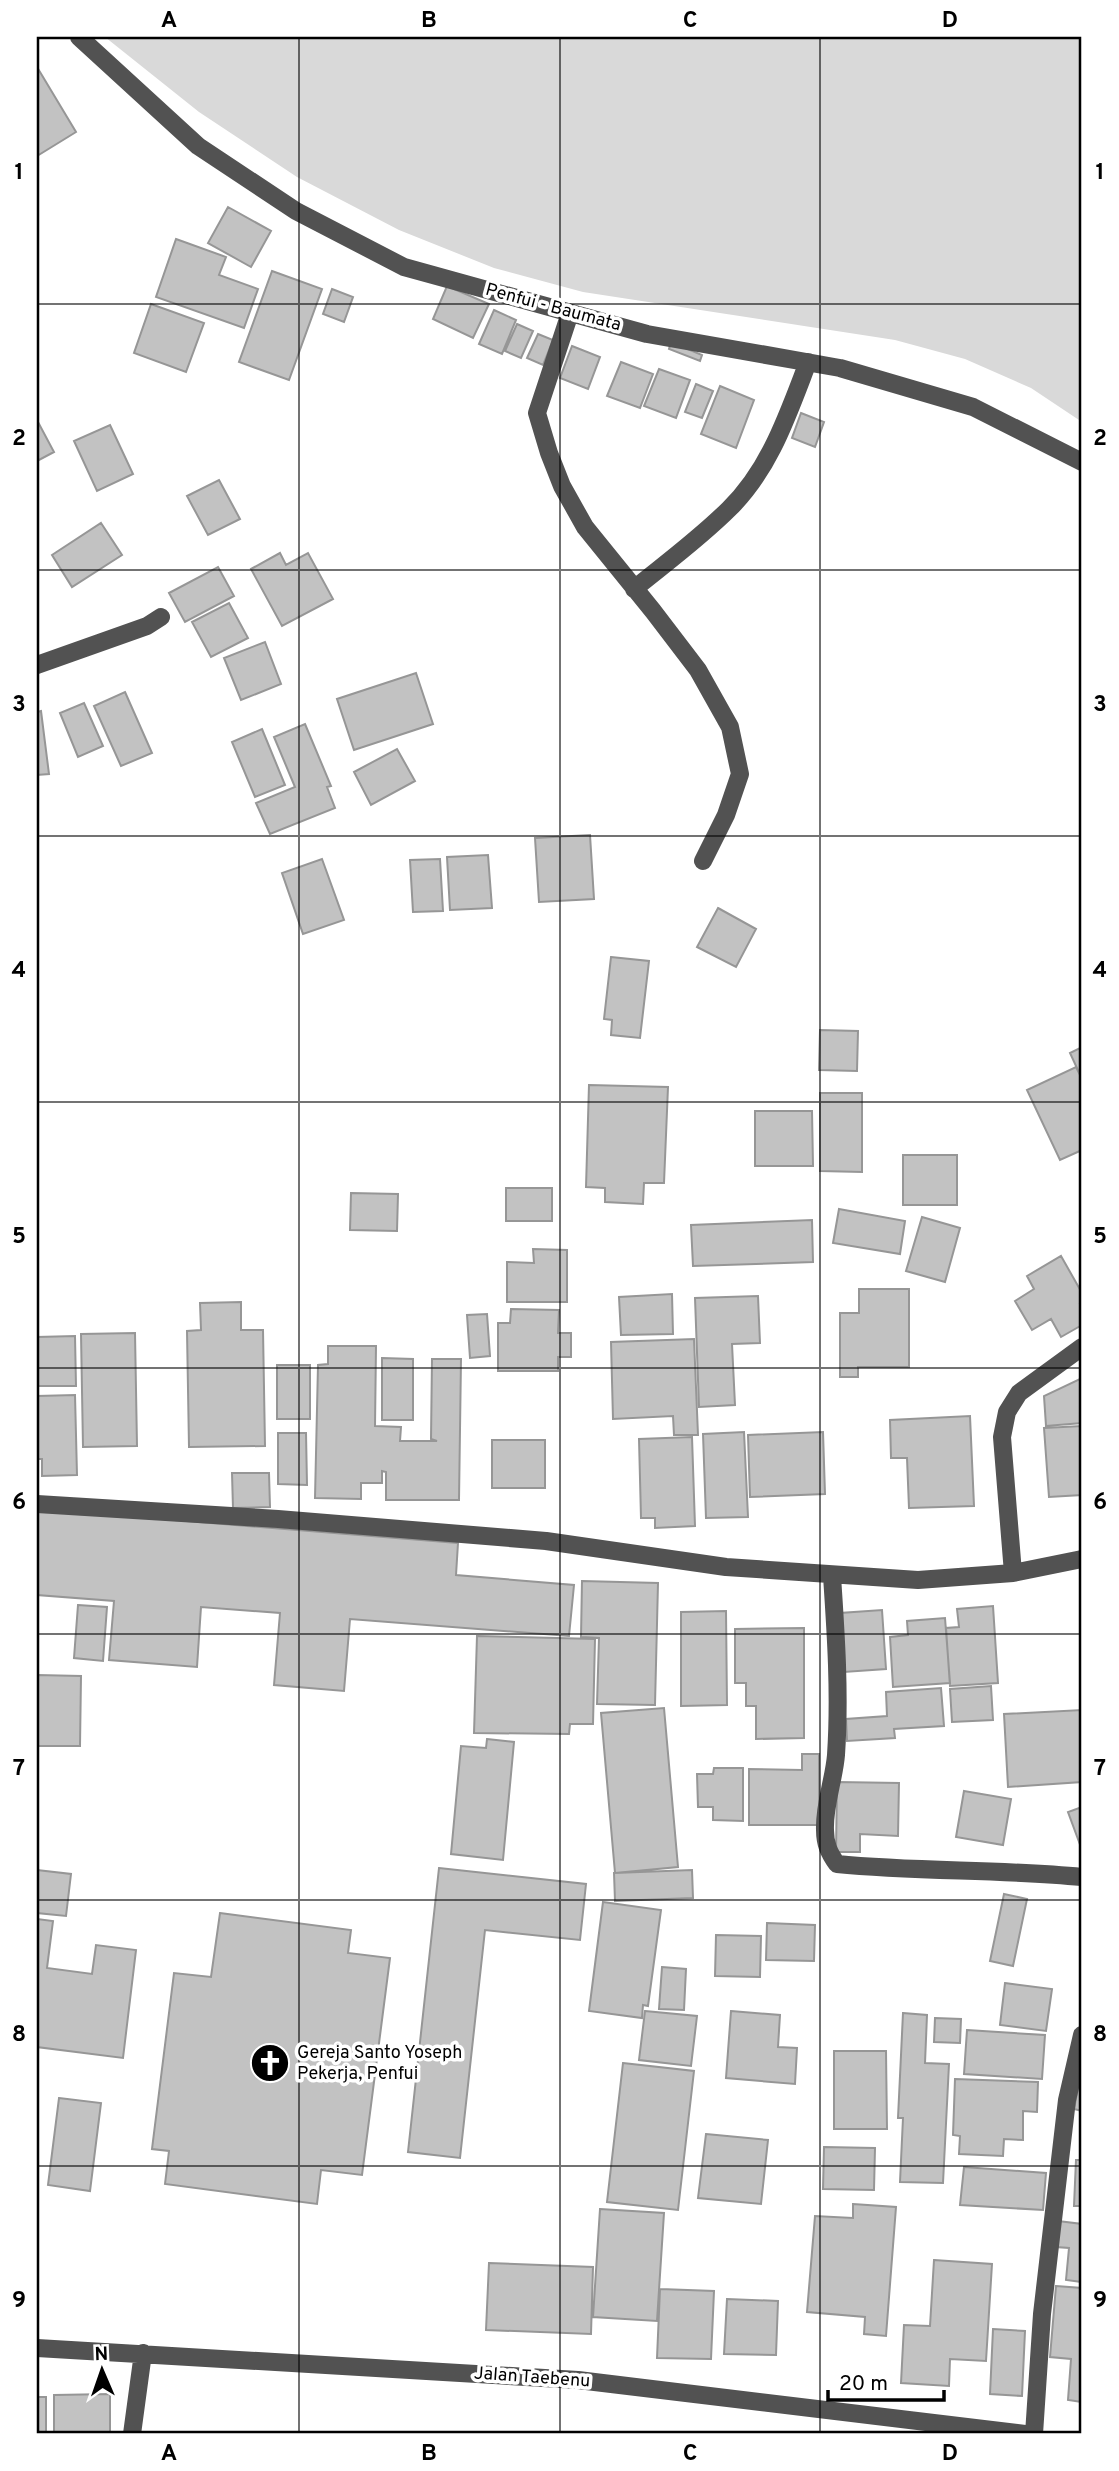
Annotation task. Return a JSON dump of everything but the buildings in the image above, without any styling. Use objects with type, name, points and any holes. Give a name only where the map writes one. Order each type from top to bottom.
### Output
[{"type":"street","name":"Penfui - Baumata","points":[[79,37],[198,146],[296,211],[404,267],[647,334],[840,368],[973,407],[1082,462]]},
{"type":"street","points":[[570,313],[537,413],[549,453],[562,486],[585,527],[698,670],[730,727],[740,775],[726,815],[703,861]]},
{"type":"street","points":[[634,589],[730,508],[765,462],[782,431],[808,362]]},
{"type":"street","points":[[37,665],[147,626],[161,617]]},
{"type":"street","points":[[1013,1573],[1002,1437],[1007,1412],[1019,1394],[1082,1347]]},
{"type":"street","points":[[37,1504],[278,1519],[546,1541],[726,1567],[832,1576],[919,1580],[1013,1573],[1082,1559]]},
{"type":"street","points":[[832,1576],[838,1668],[836,1758],[828,1795],[825,1829],[827,1850],[837,1864],[899,1870],[1020,1871],[1082,1877]]},
{"type":"street","points":[[1034,2434],[1042,2314],[1066,2100],[1082,2035]]},
{"type":"street","name":"Jalan Taebenu","points":[[37,2348],[578,2380],[1025,2434]]},
{"type":"street","points":[[132,2434],[143,2353]]},
{"type":"shaded area","points":[[105,37],[1082,37],[1082,422],[1031,388],[965,359],[895,340],[583,292],[494,268],[399,230],[297,177],[199,112]]},
{"type":"place","name":"Gereja Santo Yoseph Pekerja, Penfui","points":[[270,2063]]}]
